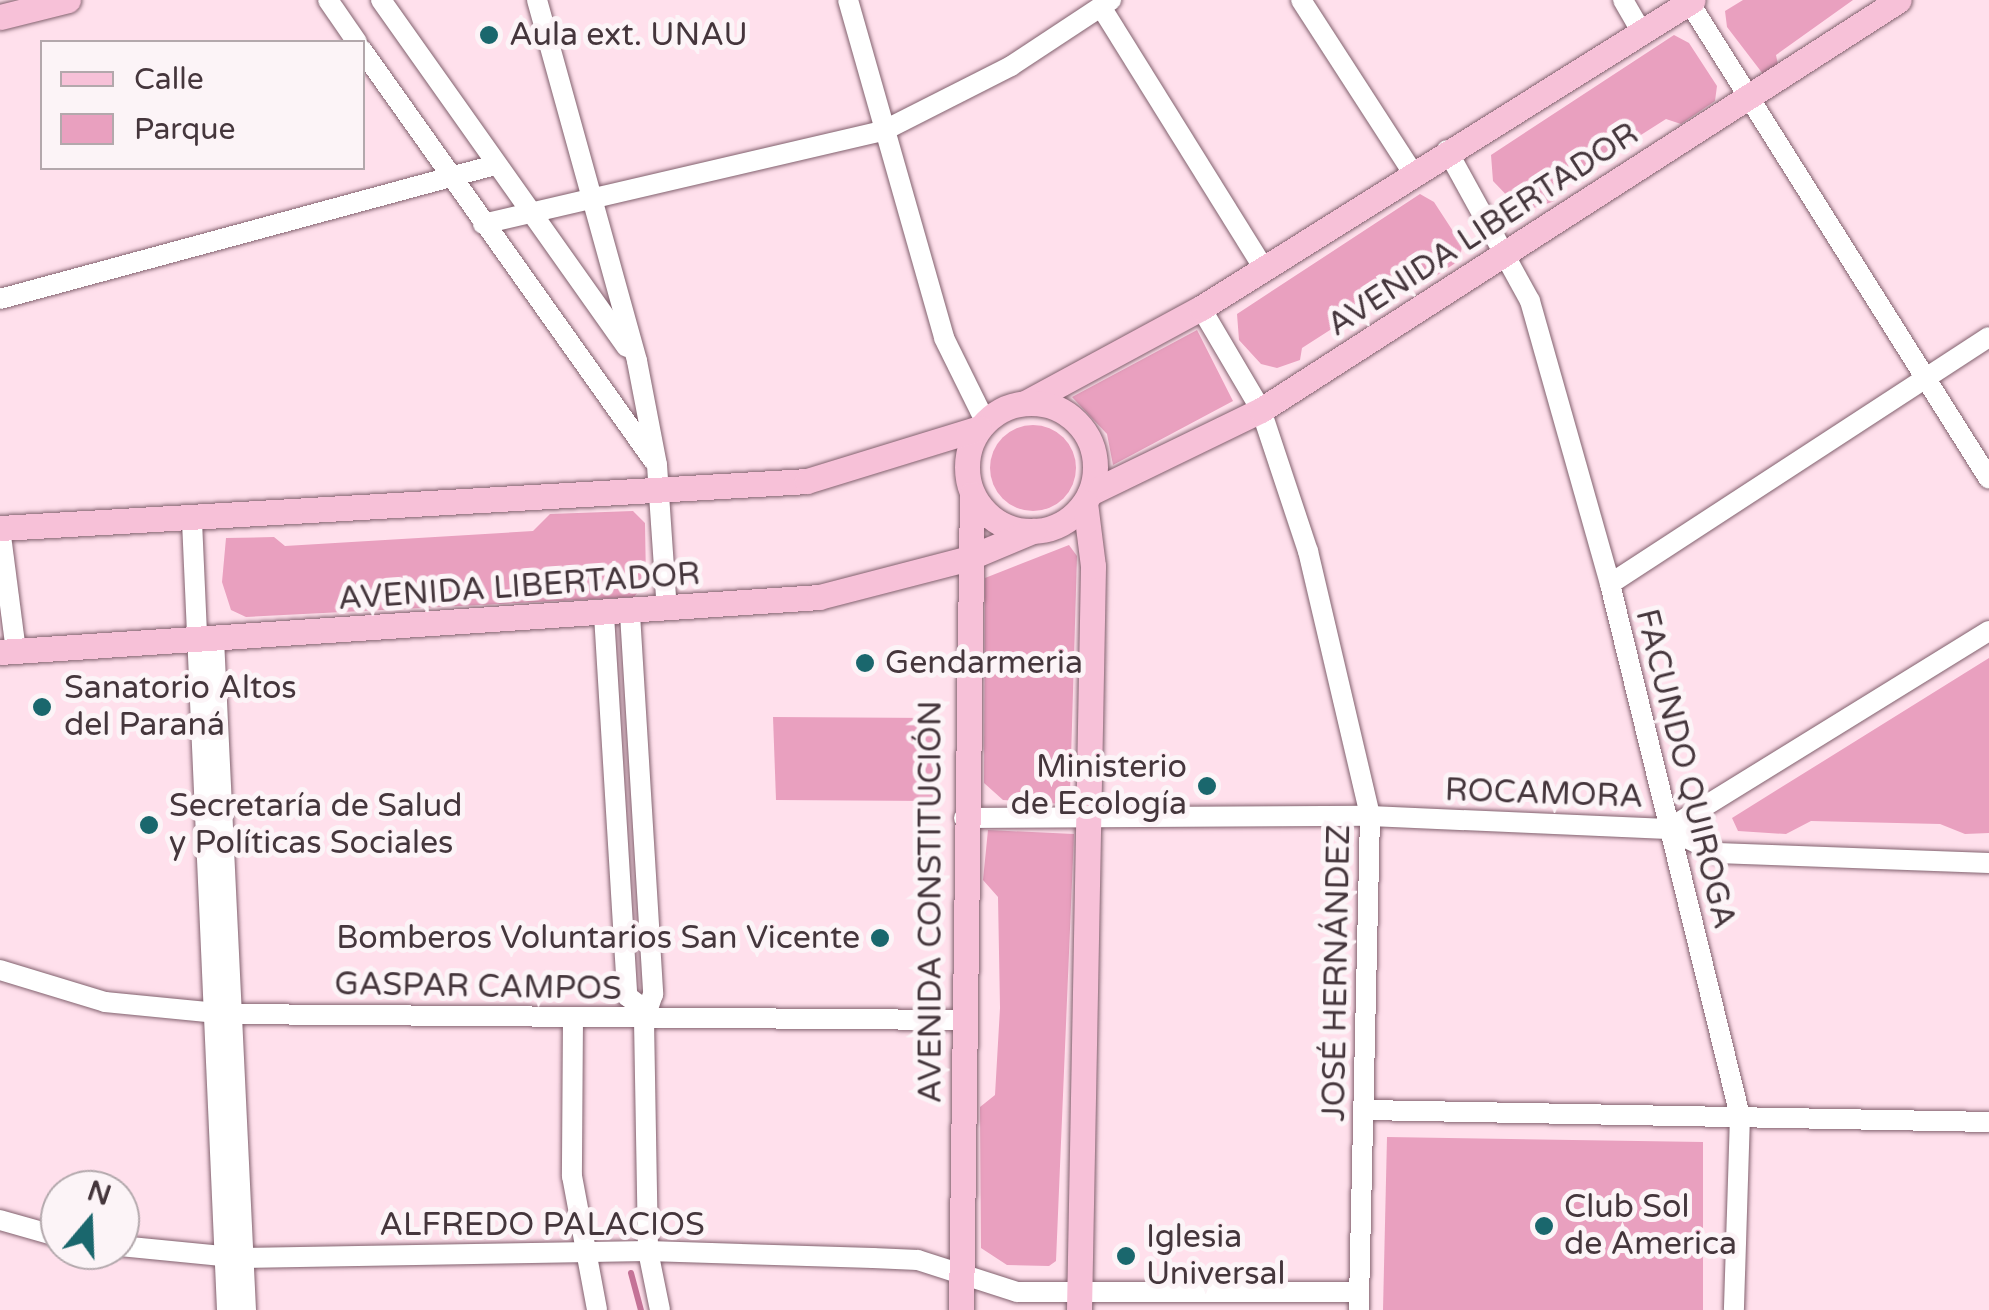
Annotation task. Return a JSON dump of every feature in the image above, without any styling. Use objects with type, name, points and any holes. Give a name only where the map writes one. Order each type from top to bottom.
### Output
[{"type":"main road","points":[[0,17],[68,0]]},
{"type":"main road","name":"AVENIDA LIBERTADOR","points":[[1088,498],[1261,410],[1899,0]]},
{"type":"main road","points":[[0,528],[192,522],[659,494],[807,480],[982,424],[1027,402],[1200,308],[1447,150],[1691,1]]},
{"type":"main road","points":[[1027,402],[1049,405],[1084,430],[1094,450],[1088,498],[1093,566],[1079,1302]]},
{"type":"main road","points":[[982,424],[966,462],[972,494],[997,521],[1033,532],[1053,528],[1088,498]]},
{"type":"main road","name":"AVENIDA CONSTITUCIÓN","points":[[960,1310],[966,559],[972,494]]},
{"type":"main road","name":"AVENIDA LIBERTADOR","points":[[8,652],[604,616],[819,597],[966,559],[1033,532]]},
{"type":"street","points":[[328,0],[357,40]]},
{"type":"street","points":[[381,0],[638,361]]},
{"type":"street","points":[[537,0],[638,361],[658,465],[667,610]]},
{"type":"street","points":[[848,0],[944,338],[982,424]]},
{"type":"street","points":[[1301,0],[1413,172]]},
{"type":"street","points":[[1622,0],[1640,30]]},
{"type":"street","points":[[1691,1],[1989,479]]},
{"type":"street","points":[[483,224],[528,210],[592,199],[883,131],[1107,5],[1264,268]]},
{"type":"street","points":[[365,54],[658,465]]},
{"type":"street","name":"FACUNDO QUIROGA","points":[[1447,150],[1509,254],[1530,301],[1610,584],[1740,1116],[1734,1310]]},
{"type":"street","points":[[0,299],[495,165]]},
{"type":"street","name":"JOSÉ HERNÁNDEZ","points":[[1200,308],[1261,410],[1308,551],[1370,816],[1359,1301]]},
{"type":"street","points":[[1610,584],[1989,337]]},
{"type":"street","points":[[192,522],[203,640],[232,1257],[227,1310]]},
{"type":"street","points":[[0,528],[8,652]]},
{"type":"street","points":[[630,614],[653,994],[644,1014],[648,1251],[660,1310]]},
{"type":"street","points":[[604,616],[627,996],[644,1014]]},
{"type":"street","points":[[1668,829],[1989,631]]},
{"type":"street","name":"ROCAMORA","points":[[964,818],[1370,816],[1668,829],[1734,855],[1989,863]]},
{"type":"street","name":"GASPAR CAMPOS","points":[[0,970],[105,1002],[218,1013],[573,1018],[644,1014],[961,1020]]},
{"type":"street","points":[[573,1018],[572,1176],[582,1252],[596,1310]]},
{"type":"street","points":[[1366,1110],[1989,1122]]},
{"type":"street","points":[[0,1220],[40,1231]]},
{"type":"street","name":"ALFREDO PALACIOS","points":[[140,1248],[232,1257],[648,1251],[918,1260],[1017,1292],[1079,1302],[1359,1301]]},
{"type":"street","points":[[232,1257],[246,1310]]},
{"type":"green space","points":[[1743,0],[1853,0],[1776,55],[1778,65],[1763,74],[1727,27],[1725,11]]},
{"type":"green space","points":[[1674,35],[1689,43],[1717,86],[1715,101],[1681,124],[1666,119],[1556,189],[1555,201],[1531,209],[1516,205],[1493,181],[1491,155]]},
{"type":"green space","points":[[1420,194],[1434,202],[1462,245],[1460,260],[1427,282],[1411,278],[1302,348],[1300,360],[1277,368],[1261,364],[1239,340],[1237,314]]},
{"type":"green space","points":[[1197,330],[1233,401],[1113,465],[1107,434],[1072,397]]},
{"type":"green space","points":[[1033,425],[1050,428],[1064,437],[1073,451],[1073,485],[1064,499],[1050,508],[1033,511],[1016,508],[1002,499],[993,485],[990,468],[993,451],[1002,437],[1016,428]]},
{"type":"green space","points":[[633,511],[645,523],[646,582],[634,597],[246,617],[231,610],[222,582],[226,538],[274,537],[285,546],[533,531],[550,514]]},
{"type":"green space","points":[[1069,545],[1077,556],[1070,793],[1062,804],[1003,800],[984,783],[985,578]]},
{"type":"green space","points":[[1989,658],[1989,833],[1965,834],[1940,824],[1811,821],[1786,834],[1738,831],[1732,818]]},
{"type":"green space","points":[[773,717],[933,718],[934,801],[776,800]]},
{"type":"green space","points":[[988,830],[1074,834],[1056,1261],[1049,1266],[1007,1265],[981,1248],[980,1107],[995,1095],[1000,1008],[998,897],[983,880]]},
{"type":"green space","name":"Club Sol de America","points":[[1387,1137],[1703,1142],[1703,1310],[1383,1310]]},
{"type":"waterway","points":[[631,1273],[641,1310]]},
{"type":"place","name":"Aula ext. UNAU","points":[[489,35]]},
{"type":"place","name":"Gendarmeria","points":[[865,663]]},
{"type":"place","name":"Sanatorio Altos del Paraná","points":[[42,707]]},
{"type":"place","name":"Ministerio de Ecología","points":[[1207,786]]},
{"type":"place","name":"Secretaría de Salud y Políticas Sociales","points":[[149,825]]},
{"type":"place","name":"Bomberos Voluntarios San Vicente","points":[[880,938]]},
{"type":"place","name":"Club Sol de America","points":[[1544,1226]]},
{"type":"place","name":"Iglesia Universal","points":[[1126,1256]]}]
